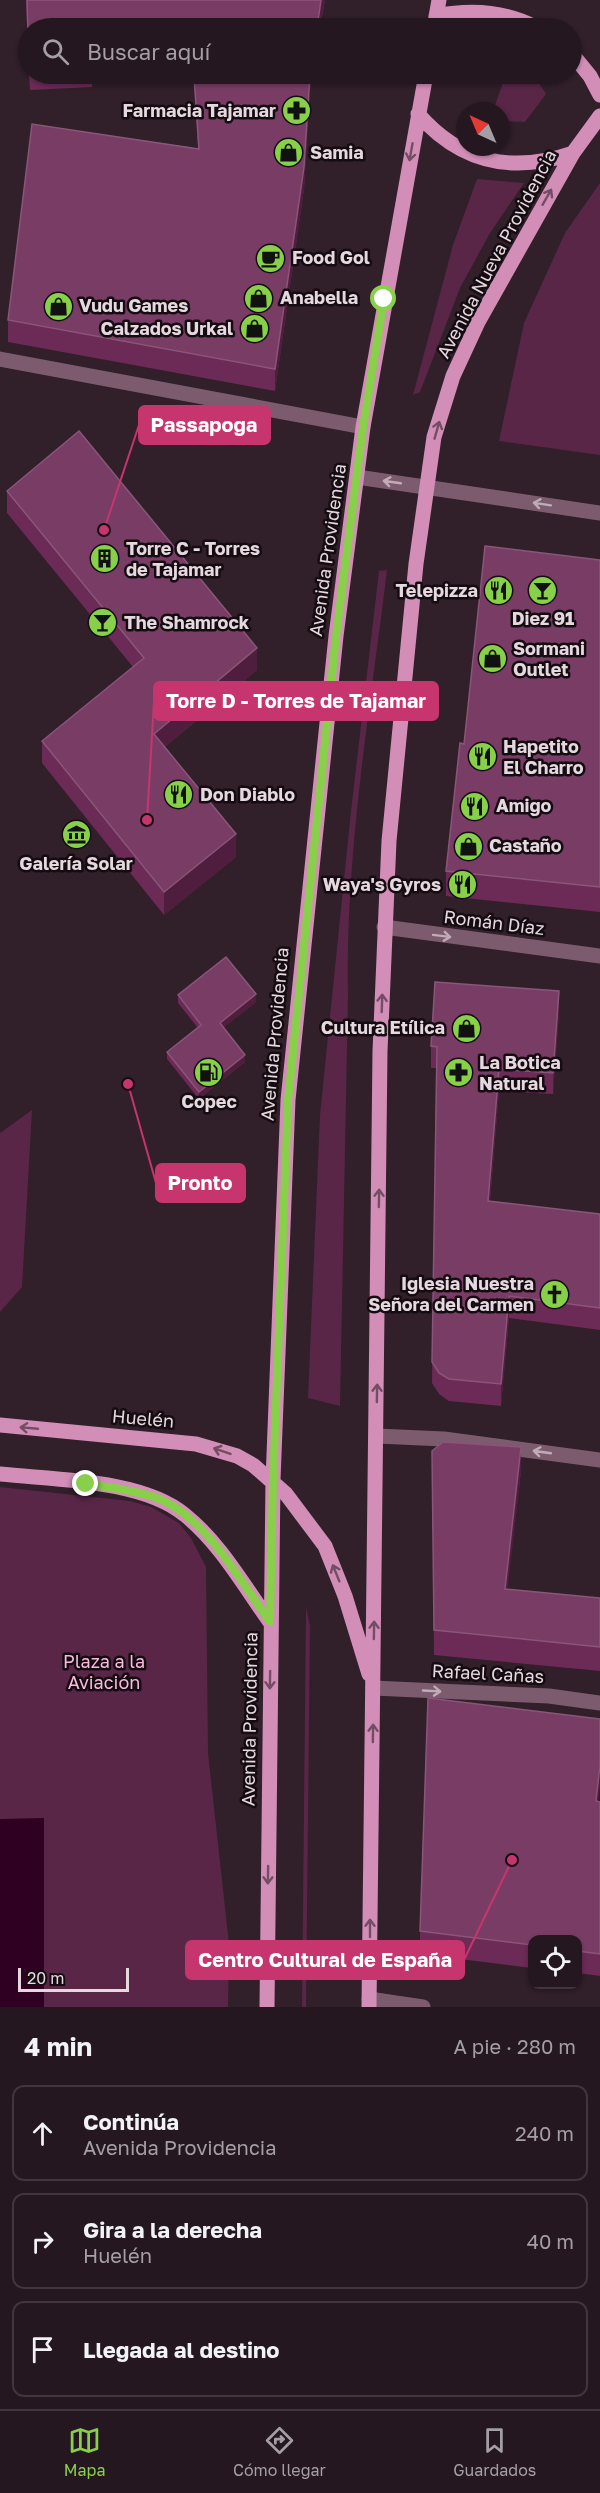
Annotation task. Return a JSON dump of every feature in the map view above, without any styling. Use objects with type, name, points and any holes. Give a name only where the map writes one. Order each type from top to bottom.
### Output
[{"type":"main road","points":[[436,18],[439,0]]},
{"type":"main road","points":[[456,18],[487,12],[512,18]]},
{"type":"main road","points":[[582,66],[590,75],[600,95]]},
{"type":"main road","name":"Avenida Providencia","points":[[267,2007],[273,1480],[288,1100],[324,741],[363,427],[424,84]]},
{"type":"main road","points":[[418,114],[447,141],[482,159],[508,164],[535,164],[573,153]]},
{"type":"main road","name":"Avenida Nueva Providencia","points":[[426,487],[434,437],[453,376],[478,322],[573,153],[600,116]]},
{"type":"main road","points":[[369,2003],[380,1051],[384,927],[391,817],[426,487]]},
{"type":"main road","name":"Huelén","points":[[0,1425],[196,1444],[237,1456],[273,1480],[307,1519],[332,1561],[352,1614],[374,1688]]},
{"type":"main road","points":[[0,1474],[119,1489],[156,1498],[170,1505],[207,1535],[270,1622]]},
{"type":"street","points":[[0,359],[363,427]]},
{"type":"street","points":[[357,477],[600,513]]},
{"type":"street","name":"Román Díaz","points":[[384,927],[600,956]]},
{"type":"street","points":[[377,1436],[444,1439],[600,1460]]},
{"type":"street","name":"Rafael Cañas","points":[[374,1688],[549,1696],[600,1702]]},
{"type":"street","points":[[369,2003],[423,2007]]},
{"type":"green space","points":[[502,84],[540,84],[546,94],[525,122],[510,121],[510,102],[496,102]]},
{"type":"green space","points":[[477,179],[524,183],[490,233],[460,288],[420,392],[413,395],[453,245]]},
{"type":"green space","points":[[600,183],[600,455],[499,441],[524,323],[565,233]]},
{"type":"green space","points":[[387,570],[360,782],[350,889],[340,1406],[308,1398],[320,1115],[351,811],[379,571]]},
{"type":"green space","points":[[32,1110],[22,1287],[0,1312],[0,1133]]},
{"type":"green space","name":"Plaza a la Aviación","points":[[0,1487],[130,1501],[151,1507],[179,1523],[191,1538],[206,1567],[208,1753],[229,1944],[228,2007],[44,2007],[44,1819],[0,1819]]},
{"type":"green space","points":[[306,1607],[310,1626],[306,2007],[302,2007]]},
{"type":"shaded area","points":[[44,1818],[44,2007],[0,2007],[0,1819]]},
{"type":"building","points":[[27,0],[321,0],[318,18],[28,18]]},
{"type":"building","points":[[195,84],[309,84],[304,167],[275,369],[8,320],[32,124],[199,149]]},
{"type":"building","points":[[79,431],[257,648],[154,734],[236,834],[164,892],[42,741],[144,658],[7,491]]},
{"type":"building","points":[[485,546],[600,560],[600,887],[446,871],[460,743],[464,744]]},
{"type":"building","points":[[226,957],[256,994],[220,1023],[245,1055],[199,1092],[167,1052],[201,1025],[178,995]]},
{"type":"building","points":[[435,982],[559,991],[553,1073],[499,1069],[488,1201],[600,1214],[600,1308],[509,1296],[501,1384],[449,1379],[439,1373],[432,1362],[437,1047],[431,1046]]},
{"type":"building","points":[[443,1442],[521,1447],[505,1589],[600,1598],[600,1647],[434,1630],[432,1451]]},
{"type":"building","points":[[428,1698],[600,1719],[600,1765],[596,1801],[600,1802],[600,1954],[582,1952],[582,1935],[528,1935],[528,1944],[420,1931]]},
{"type":"place","name":"Farmacia Tajamar","points":[[297,111]]},
{"type":"place","name":"Samia","points":[[289,153]]},
{"type":"place","name":"Food Gol","points":[[271,258]]},
{"type":"place","name":"Anabella","points":[[259,298]]},
{"type":"place","name":"Vudu Games","points":[[58,306]]},
{"type":"place","name":"Calzados Urkal","points":[[254,329]]},
{"type":"place","name":"Passapoga","points":[[104,530]]},
{"type":"place","name":"Torre C - Torres de Tajamar","points":[[105,559]]},
{"type":"place","name":"Diez 91","points":[[543,590]]},
{"type":"place","name":"Telepizza","points":[[499,591]]},
{"type":"place","name":"The Shamrock","points":[[103,623]]},
{"type":"place","name":"Sormani Outlet","points":[[492,659]]},
{"type":"place","name":"Hapetito El Charro","points":[[482,757]]},
{"type":"place","name":"Don Diablo","points":[[179,795]]},
{"type":"place","name":"Amigo","points":[[475,806]]},
{"type":"place","name":"Torre D - Torres de Tajamar","points":[[147,820]]},
{"type":"place","name":"Galería Solar","points":[[76,835]]},
{"type":"place","name":"Castaño","points":[[468,846]]},
{"type":"place","name":"Waya's Gyros","points":[[462,885]]},
{"type":"place","name":"Cultura Etílica","points":[[466,1028]]},
{"type":"place","name":"Copec","points":[[209,1073]]},
{"type":"place","name":"La Botica Natural","points":[[458,1073]]},
{"type":"place","name":"Pronto","points":[[128,1084]]},
{"type":"place","name":"Iglesia Nuestra Señora del Carmen","points":[[555,1294]]},
{"type":"place","name":"Centro Cultural de España","points":[[512,1860]]},
{"type":"route","points":[[86,1484],[156,1498],[184,1514],[207,1535],[270,1622],[273,1480],[288,1100],[336,636],[363,427],[384,299]]}]
